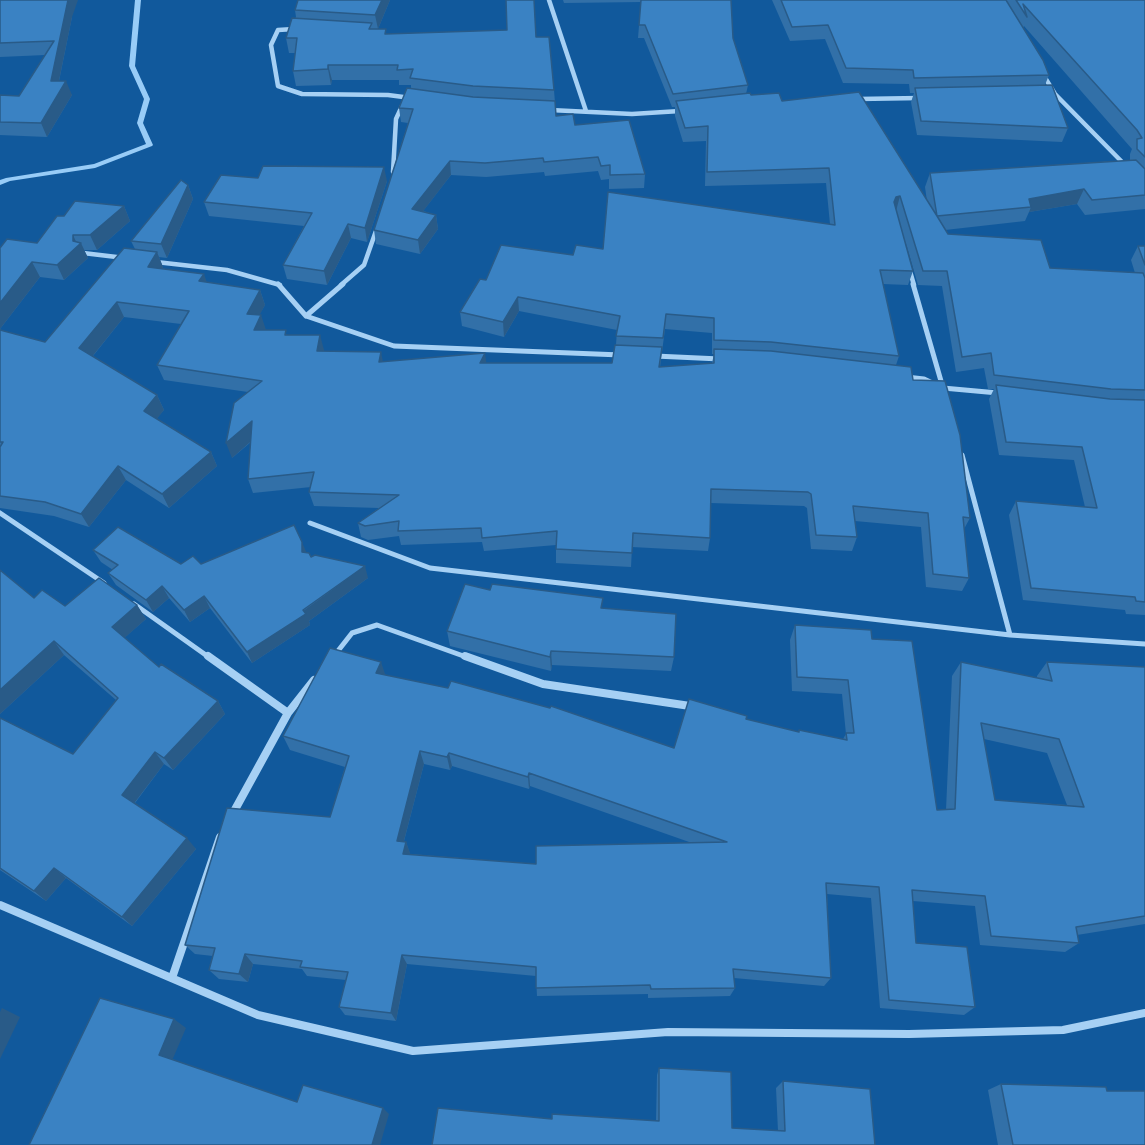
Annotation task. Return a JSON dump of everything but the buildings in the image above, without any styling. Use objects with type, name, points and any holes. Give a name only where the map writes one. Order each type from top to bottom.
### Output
[{"type":"street","points":[[549,0],[586,111]]},
{"type":"street","points":[[300,28],[278,30],[272,45],[274,78],[278,86],[302,94],[418,99]]},
{"type":"street","points":[[1038,66],[1055,94],[1129,169]]},
{"type":"street","points":[[1044,95],[1055,94]]},
{"type":"street","points":[[392,176],[396,119],[406,98]]},
{"type":"street","points":[[847,99],[931,98]]},
{"type":"street","points":[[541,109],[632,114],[686,111]]},
{"type":"street","points":[[306,316],[364,266],[378,225]]},
{"type":"street","points":[[83,253],[127,258]]},
{"type":"street","points":[[906,259],[946,399]]},
{"type":"street","points":[[149,261],[227,270],[279,284],[306,316],[394,346],[627,355]]},
{"type":"street","points":[[651,356],[733,359]]},
{"type":"street","points":[[902,377],[924,379],[943,388],[1011,395]]},
{"type":"street","points":[[958,444],[1010,635]]},
{"type":"street","points":[[0,513],[108,585]]},
{"type":"street","points":[[310,523],[430,568],[1010,635],[1145,645]]},
{"type":"street","points":[[127,599],[288,713]]},
{"type":"street","points":[[331,660],[352,633],[377,625],[543,684],[690,706]]},
{"type":"street","points":[[227,824],[288,713],[316,678]]},
{"type":"street","points":[[172,978],[216,844],[222,834]]},
{"type":"street","points":[[0,905],[258,1015],[413,1051],[668,1032],[909,1034],[1063,1030],[1145,1013]]},
{"type":"waterway","points":[[0,183],[8,179],[95,166],[150,145],[140,123],[147,99],[132,66],[138,0]]}]
